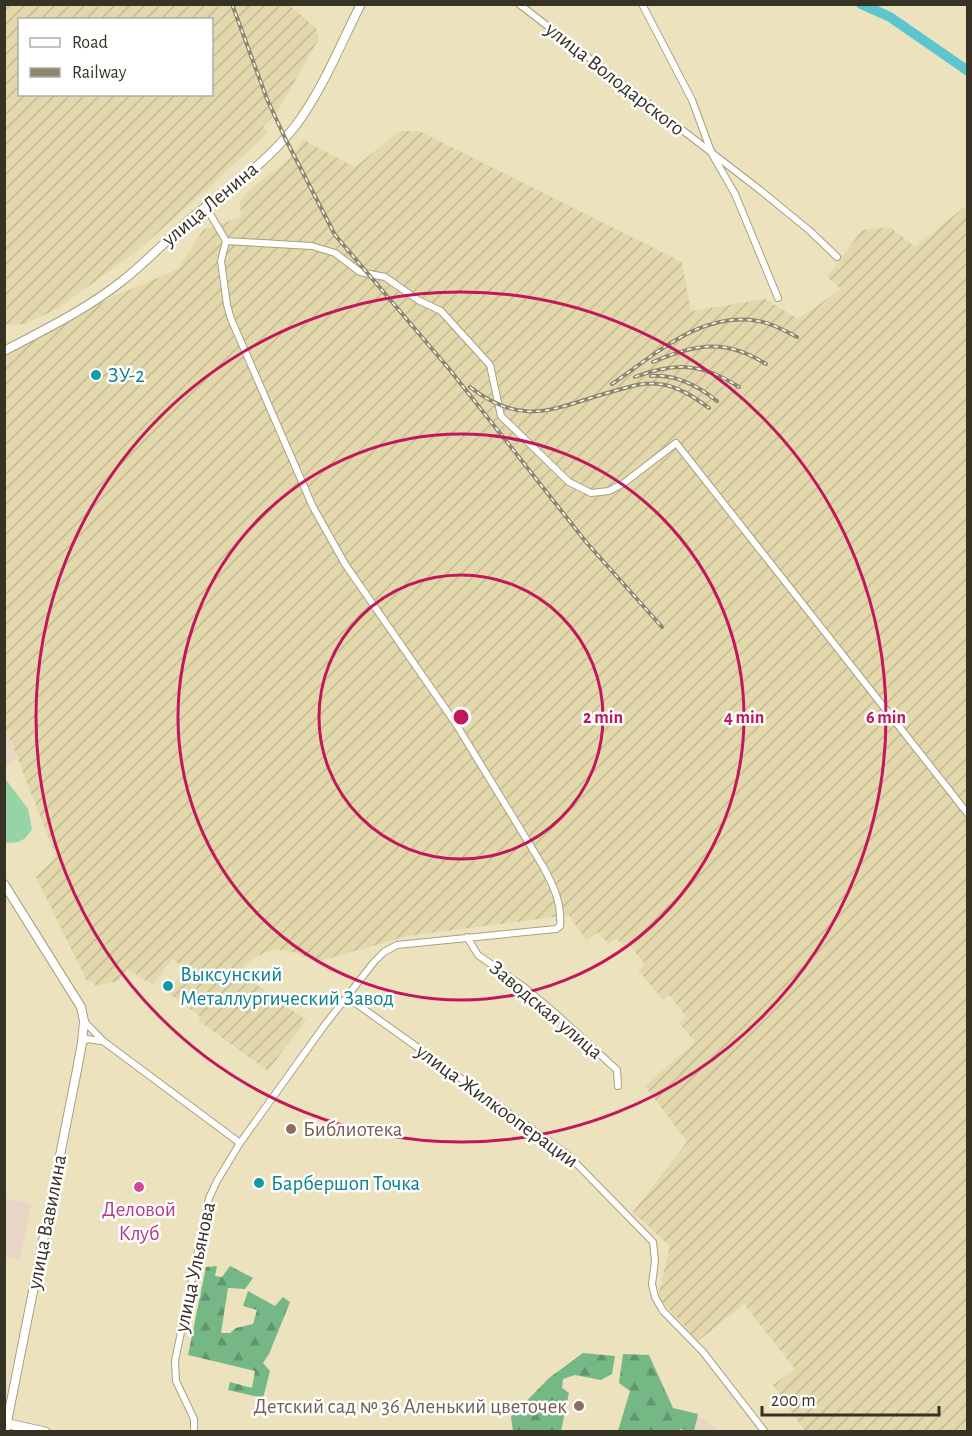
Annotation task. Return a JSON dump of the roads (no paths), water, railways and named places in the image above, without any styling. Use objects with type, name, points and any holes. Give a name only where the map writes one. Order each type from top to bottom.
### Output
[{"type":"main road","points":[[5,1426],[45,1431]]},
{"type":"street","name":"улица Ленина","points":[[4,351],[111,290],[182,226],[250,173],[294,127],[314,97],[361,4]]},
{"type":"street","name":"улица Володарского","points":[[519,4],[802,224],[837,257]]},
{"type":"street","points":[[642,4],[692,100],[712,154],[735,194],[778,298]]},
{"type":"street","points":[[206,207],[226,241],[312,246],[326,249],[360,272],[385,278],[418,300],[441,311],[490,365],[501,416],[569,482],[591,493],[609,492],[676,442],[968,814]]},
{"type":"street","name":"улица Ульянова","points":[[194,1431],[192,1412],[176,1381],[175,1361],[209,1198],[240,1143],[347,997],[384,952],[397,945],[556,929],[560,926],[561,916],[555,889],[544,868],[456,724],[345,564],[313,507],[231,319],[221,261],[226,241]]},
{"type":"street","points":[[4,884],[81,1007],[84,1021],[103,1041],[240,1143]]},
{"type":"street","name":"Заводская улица","points":[[466,937],[478,955],[548,1006],[617,1070],[618,1086]]},
{"type":"street","name":"улица Жилкооперации","points":[[347,997],[567,1155],[653,1242],[655,1261],[652,1284],[655,1297],[663,1311],[703,1352],[765,1431]]},
{"type":"street","name":"улица Вавилина","points":[[5,1426],[82,1042],[84,1021]]},
{"type":"street","points":[[82,1042],[103,1041]]},
{"type":"waterway","points":[[861,4],[890,17],[968,71]]},
{"type":"railway","points":[[232,4],[267,99],[335,235],[450,370],[586,542],[662,627]]},
{"type":"railway","points":[[612,384],[663,348],[698,329],[717,322],[758,321],[773,325],[797,337]]},
{"type":"railway","points":[[653,362],[696,348],[723,347],[737,350],[766,364]]},
{"type":"railway","points":[[635,377],[663,369],[688,367],[713,373],[739,387]]},
{"type":"railway","points":[[651,376],[669,377],[686,382],[717,401]]},
{"type":"railway","points":[[470,387],[490,400],[509,408],[543,411],[628,387],[644,384],[666,385],[692,396],[709,408]]},
{"type":"place","name":"ЗУ-2","points":[[96,375]]},
{"type":"place","name":"Выксунский Металлургический Завод","points":[[168,986]]},
{"type":"place","name":"Библиотека","points":[[291,1129]]},
{"type":"place","name":"Барбершоп Точка","points":[[259,1183]]},
{"type":"place","name":"Деловой Клуб","points":[[139,1187]]},
{"type":"place","name":"Детский сад № 36 Аленький цветочек","points":[[579,1406]]}]
